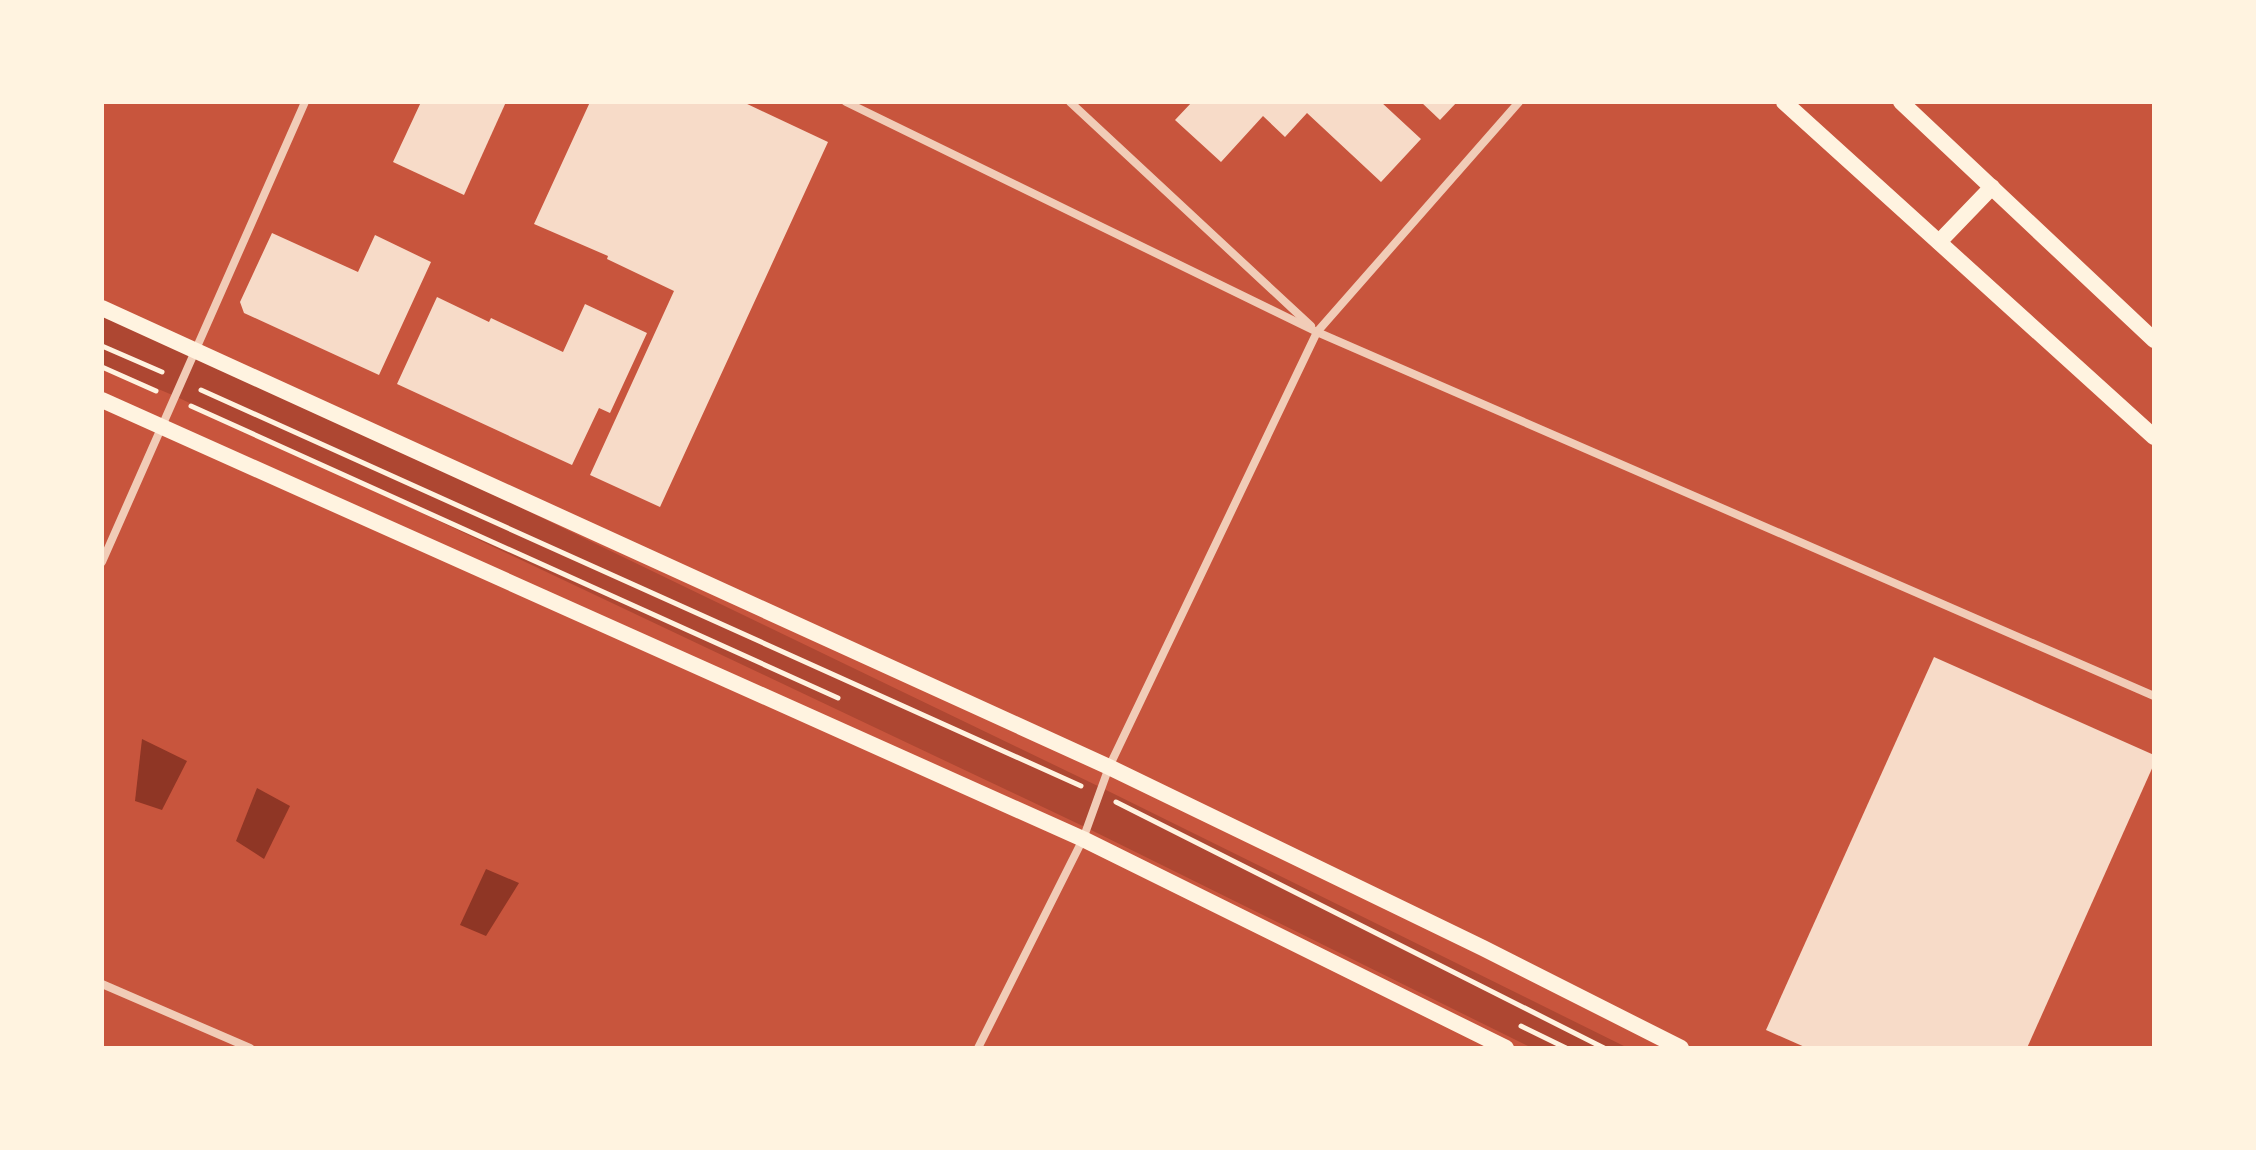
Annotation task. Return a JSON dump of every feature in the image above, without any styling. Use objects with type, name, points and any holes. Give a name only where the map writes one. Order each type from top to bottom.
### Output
[{"type":"main road","points":[[1784,102],[2154,437]]},
{"type":"main road","points":[[1901,102],[2154,340]]},
{"type":"main road","points":[[1939,242],[1992,187]]},
{"type":"main road","points":[[102,308],[1109,767],[1483,948],[1681,1048]]},
{"type":"main road","points":[[102,400],[1083,839],[1506,1048]]},
{"type":"street","points":[[102,562],[305,102]]},
{"type":"street","points":[[846,102],[1317,332],[2154,696]]},
{"type":"street","points":[[1070,102],[1317,332]]},
{"type":"street","points":[[978,1048],[1083,839],[1109,767],[1317,332],[1519,102]]},
{"type":"street","points":[[102,984],[250,1048]]},
{"type":"path","points":[[102,346],[1099,794],[1604,1048]]},
{"type":"shaded area","points":[[102,312],[196,351],[1102,788],[1628,1048],[1532,1048],[1087,828],[177,397],[102,365]]},
{"type":"shaded area","points":[[142,739],[187,761],[162,810],[135,801]]},
{"type":"shaded area","points":[[257,788],[290,806],[264,859],[236,841]]},
{"type":"shaded area","points":[[486,869],[519,883],[486,936],[460,925]]},
{"type":"building","points":[[421,102],[506,102],[464,195],[393,162]]},
{"type":"building","points":[[590,102],[743,102],[828,142],[660,507],[590,475],[674,291],[607,259],[608,256],[534,224]]},
{"type":"building","points":[[1192,102],[1381,102],[1421,139],[1381,182],[1307,113],[1285,137],[1263,116],[1221,162],[1175,120]]},
{"type":"building","points":[[1421,102],[1457,102],[1440,120]]},
{"type":"building","points":[[272,233],[358,272],[375,235],[431,262],[379,375],[244,313],[240,302]]},
{"type":"building","points":[[437,297],[563,352],[585,304],[647,333],[610,413],[599,408],[572,465],[397,384]]},
{"type":"building","points":[[1934,657],[2154,755],[2154,764],[2027,1048],[1807,1048],[1766,1030]]}]
